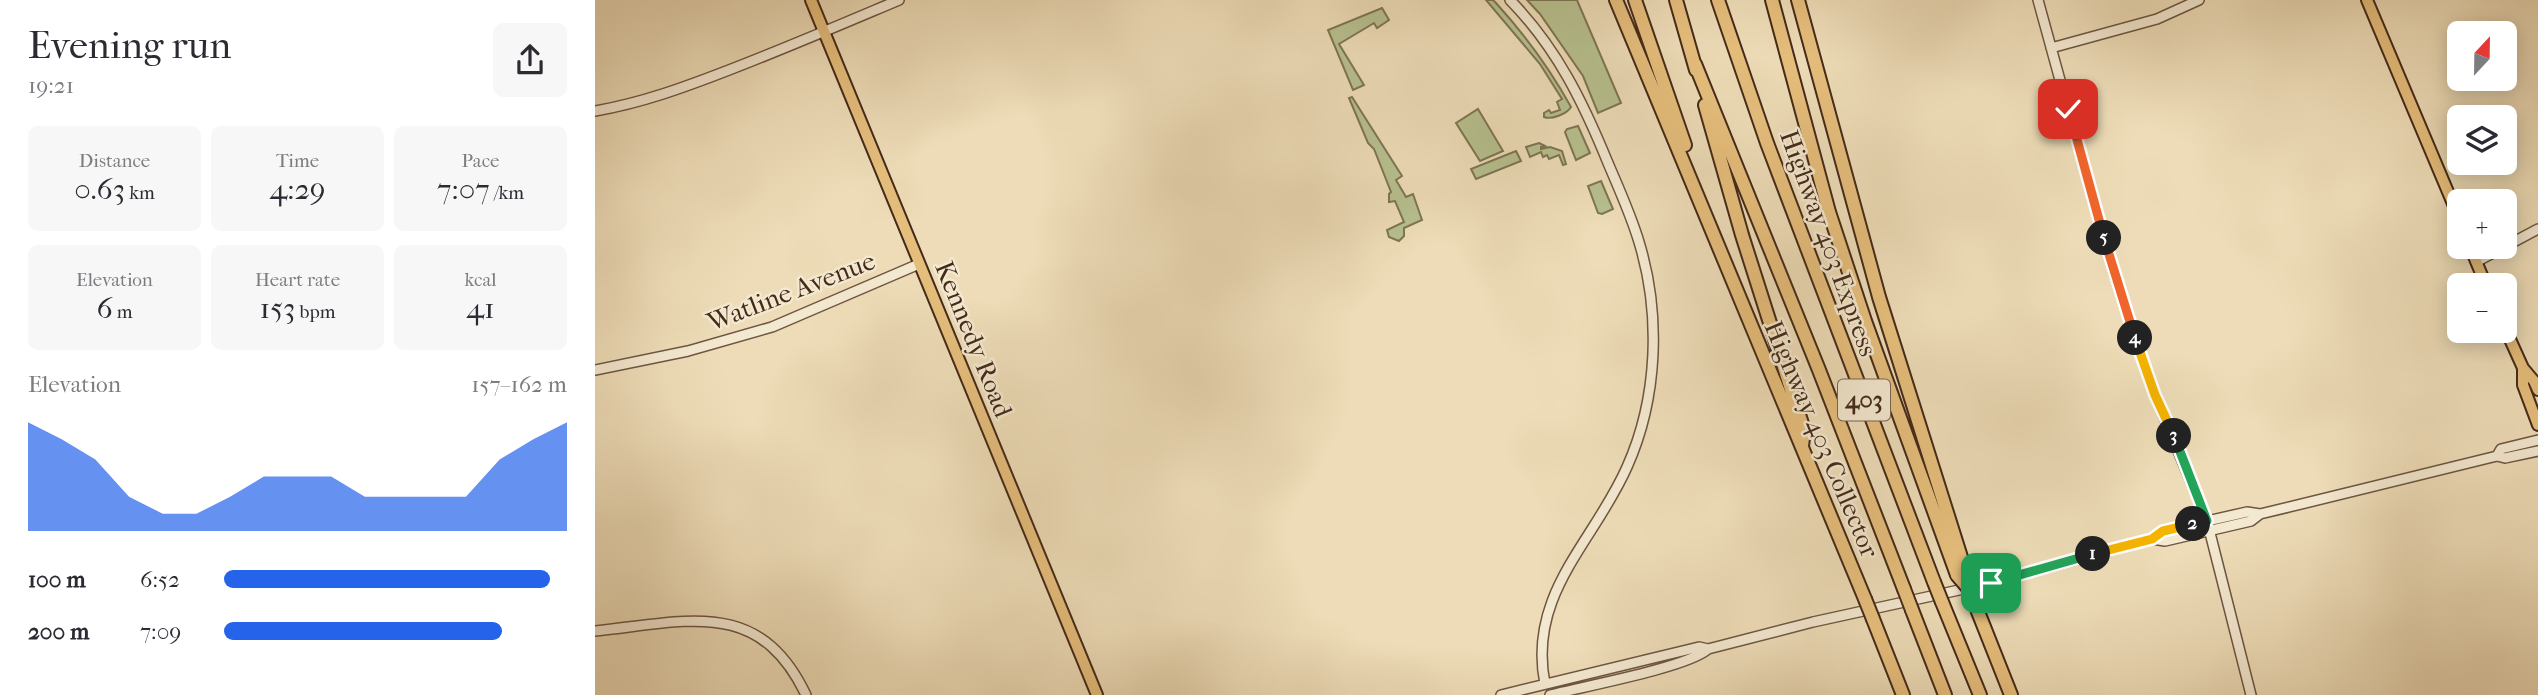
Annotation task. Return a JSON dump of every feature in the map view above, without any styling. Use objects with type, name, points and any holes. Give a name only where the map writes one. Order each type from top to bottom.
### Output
[{"type":"highway","points":[[1616,0],[1701,199]]},
{"type":"highway","points":[[1635,0],[1683,138],[1701,199]]},
{"type":"highway","name":"403","points":[[1676,0],[1695,64]]},
{"type":"highway","name":"Highway 403 Express","points":[[1718,0],[1767,143],[1934,582],[1980,695]]},
{"type":"highway","points":[[1772,0],[1829,212],[1864,321],[2011,695]]},
{"type":"highway","points":[[1800,0],[1837,152],[1962,574]]},
{"type":"highway","points":[[1695,64],[1742,235],[1804,430],[1802,448]]},
{"type":"highway","name":"Highway 403 Express","points":[[1695,64],[1819,370],[1945,695]]},
{"type":"highway","name":"Highway 403 Collector","points":[[1701,199],[1903,695]]},
{"type":"main road","name":"Kennedy Road","points":[[811,0],[1097,695]]},
{"type":"main road","points":[[2367,0],[2447,190]]},
{"type":"main road","points":[[2475,259],[2481,273]]},
{"type":"main road","points":[[2512,343],[2523,368],[2538,390]]},
{"type":"main road","points":[[2523,368],[2522,385],[2538,425]]},
{"type":"street","points":[[595,111],[631,105],[662,95],[899,0]]},
{"type":"street","points":[[1510,0],[1549,45],[1585,107],[1639,244],[1647,277],[1653,325],[1651,372],[1635,449],[1609,504],[1560,578],[1546,614],[1541,648],[1545,684]]},
{"type":"street","points":[[2038,0],[2131,327],[2155,395],[2207,521],[2251,695]]},
{"type":"street","points":[[2051,48],[2157,19],[2199,0]]},
{"type":"street","points":[[2476,262],[2538,229]]},
{"type":"street","name":"Watline Avenue","points":[[595,370],[688,351],[772,327],[919,264]]},
{"type":"street","points":[[2497,456],[2501,449],[2538,440]]},
{"type":"street","points":[[1550,695],[1654,669],[1701,655],[1708,649],[1813,622],[1991,583],[2152,539],[2163,531],[2247,512],[2260,514],[2497,456],[2505,458],[2538,451]]},
{"type":"street","points":[[2152,539],[2165,541],[2209,531],[2251,521],[2260,514]]},
{"type":"street","points":[[595,631],[710,621],[737,626],[761,637],[781,654],[797,676],[806,695]]},
{"type":"street","points":[[1501,695],[1699,647],[1708,649]]},
{"type":"green space","points":[[1486,0],[1496,3],[1537,53],[1571,107],[1566,112],[1555,117],[1544,117],[1544,113],[1549,110],[1551,113],[1560,110],[1557,102],[1562,99],[1540,64]]},
{"type":"green space","points":[[1527,0],[1577,0],[1621,103],[1598,113],[1583,76],[1540,14]]},
{"type":"green space","points":[[1382,8],[1389,20],[1377,28],[1374,23],[1339,44],[1364,85],[1353,90],[1328,30]]},
{"type":"green space","points":[[1352,97],[1402,176],[1396,180],[1406,197],[1413,194],[1422,220],[1404,228],[1404,236],[1399,241],[1389,237],[1387,230],[1404,222],[1395,201],[1389,202],[1391,192],[1349,98]]},
{"type":"green space","points":[[1478,109],[1503,151],[1480,161],[1456,123]]},
{"type":"green space","points":[[1578,126],[1590,153],[1576,160],[1565,132]]},
{"type":"green space","points":[[1539,143],[1545,146],[1541,149],[1550,147],[1562,151],[1566,164],[1563,165],[1559,155],[1549,159],[1547,155],[1543,157],[1541,152],[1530,157],[1526,147]]},
{"type":"green space","points":[[1516,151],[1521,161],[1476,179],[1471,169]]},
{"type":"green space","points":[[1601,181],[1613,209],[1602,214],[1598,213],[1588,186]]},
{"type":"route","points":[[1991,583],[2152,539],[2163,531],[2207,521],[2155,395],[2131,327],[2068,109]]}]
